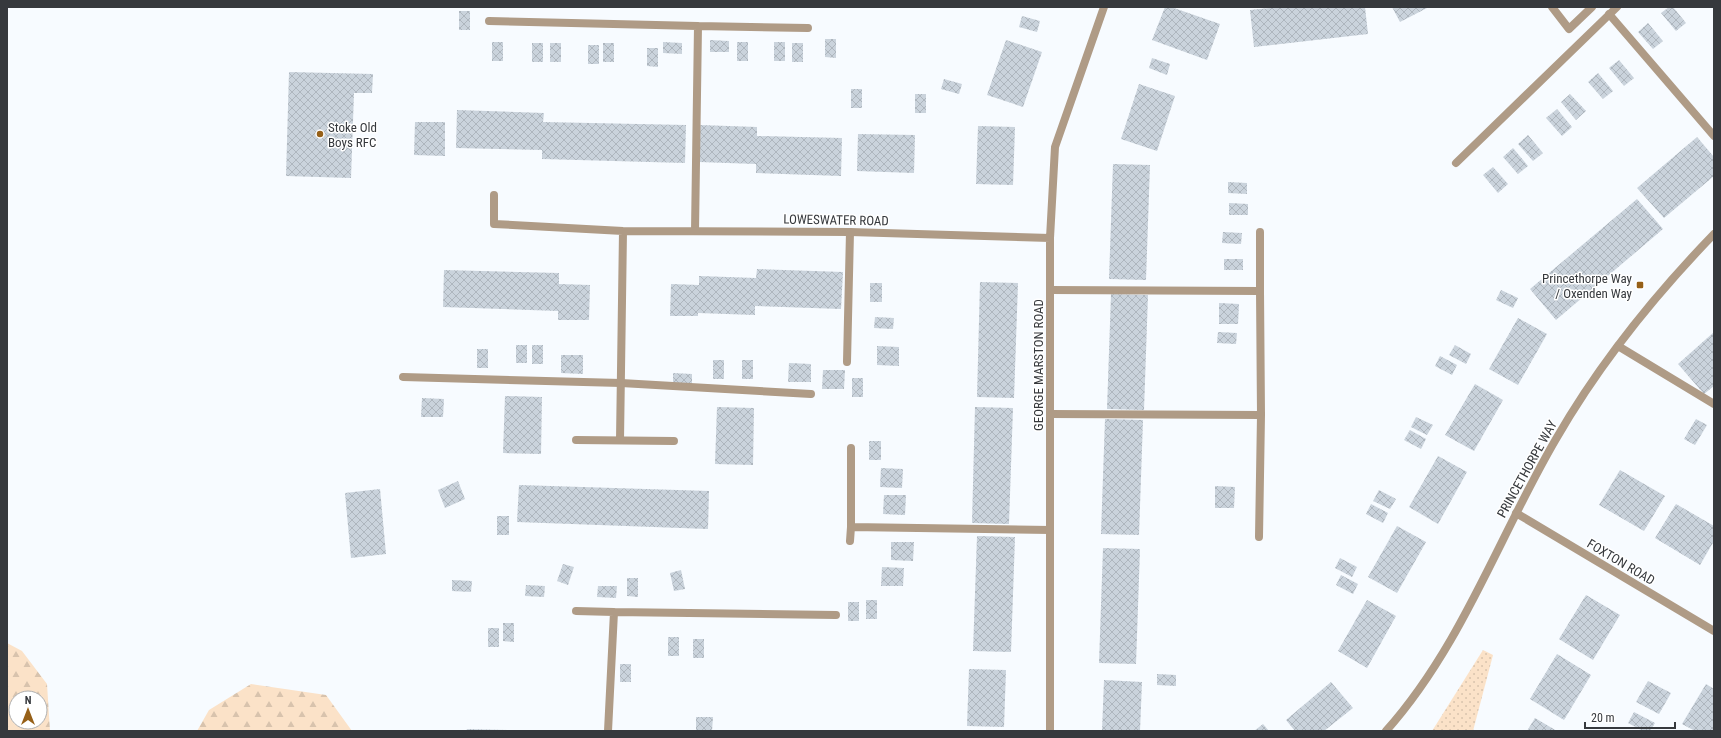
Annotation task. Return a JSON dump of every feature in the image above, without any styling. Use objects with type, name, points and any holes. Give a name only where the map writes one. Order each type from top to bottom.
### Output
[{"type":"street","name":"GEORGE MARSTON ROAD","points":[[1050,731],[1050,238],[1055,147],[1104,7]]},
{"type":"street","points":[[1552,7],[1569,30],[1592,7]]},
{"type":"street","points":[[1456,163],[1617,7]]},
{"type":"street","points":[[1609,14],[1714,136]]},
{"type":"street","points":[[489,21],[808,28]]},
{"type":"street","points":[[695,231],[698,26]]},
{"type":"street","name":"LOWESWATER ROAD","points":[[494,195],[494,224],[623,231],[850,232],[1050,238]]},
{"type":"street","points":[[620,440],[623,231]]},
{"type":"street","points":[[847,362],[850,232]]},
{"type":"street","points":[[1259,536],[1261,415],[1260,232]]},
{"type":"street","name":"PRINCETHORPE WAY","points":[[1386,731],[1416,694],[1448,646],[1555,439],[1581,398],[1618,346],[1670,281],[1714,234]]},
{"type":"street","points":[[1050,290],[1260,291]]},
{"type":"street","points":[[1618,346],[1714,404]]},
{"type":"street","points":[[404,377],[621,383],[811,394]]},
{"type":"street","points":[[1050,414],[1261,415]]},
{"type":"street","points":[[576,440],[674,441]]},
{"type":"street","points":[[850,448],[850,541]]},
{"type":"street","name":"FOXTON ROAD","points":[[1516,513],[1714,631]]},
{"type":"street","points":[[850,526],[1050,530]]},
{"type":"street","points":[[576,611],[836,615]]},
{"type":"street","points":[[608,731],[614,612]]},
{"type":"green space","points":[[7,643],[22,651],[47,684],[47,690],[8,690],[8,730],[48,730],[48,700],[50,731],[7,731]]},
{"type":"green space","points":[[1483,650],[1493,655],[1473,731],[1432,731]]},
{"type":"green space","points":[[251,684],[326,695],[352,731],[197,731],[209,710]]},
{"type":"building","points":[[1165,7],[1171,7],[1220,24],[1207,60],[1152,40]]},
{"type":"building","points":[[1278,7],[1365,7],[1368,34],[1254,47],[1250,10]]},
{"type":"building","points":[[1392,7],[1429,7],[1400,22]]},
{"type":"building","points":[[1669,7],[1673,7],[1686,23],[1676,31],[1661,13]]},
{"type":"building","points":[[459,11],[470,11],[470,30],[459,30]]},
{"type":"building","points":[[1022,16],[1040,21],[1037,32],[1019,27]]},
{"type":"building","points":[[1648,23],[1663,41],[1653,49],[1638,32]]},
{"type":"building","points":[[825,39],[836,39],[836,58],[825,57]]},
{"type":"building","points":[[710,40],[729,41],[729,52],[710,52]]},
{"type":"building","points":[[1006,40],[1042,52],[1023,107],[987,95]]},
{"type":"building","points":[[492,42],[503,42],[503,61],[492,61]]},
{"type":"building","points":[[663,42],[682,43],[682,54],[663,53]]},
{"type":"building","points":[[737,42],[748,42],[748,61],[737,61]]},
{"type":"building","points":[[774,42],[785,42],[785,61],[774,61]]},
{"type":"building","points":[[532,43],[543,43],[543,62],[532,62]]},
{"type":"building","points":[[550,43],[561,43],[561,62],[550,62]]},
{"type":"building","points":[[603,43],[614,43],[614,62],[603,62]]},
{"type":"building","points":[[792,43],[803,43],[803,62],[792,62]]},
{"type":"building","points":[[588,45],[599,45],[599,64],[588,64]]},
{"type":"building","points":[[647,48],[658,48],[658,67],[647,66]]},
{"type":"building","points":[[1152,58],[1170,64],[1167,75],[1149,68]]},
{"type":"building","points":[[1619,60],[1634,78],[1624,86],[1609,68]]},
{"type":"building","name":"Stoke Old Boys RFC","points":[[289,72],[373,74],[372,93],[354,93],[351,178],[286,176]]},
{"type":"building","points":[[1598,73],[1613,91],[1603,99],[1588,82]]},
{"type":"building","points":[[944,79],[962,84],[959,94],[941,89]]},
{"type":"building","points":[[1139,84],[1175,96],[1157,151],[1121,139]]},
{"type":"building","points":[[851,89],[862,89],[862,108],[851,108]]},
{"type":"building","points":[[915,94],[926,94],[926,113],[915,113]]},
{"type":"building","points":[[1570,94],[1586,111],[1576,120],[1561,102]]},
{"type":"building","points":[[1557,109],[1572,127],[1562,136],[1546,118]]},
{"type":"building","points":[[457,110],[544,113],[543,122],[686,125],[685,163],[542,159],[542,150],[456,148]]},
{"type":"building","points":[[415,122],[445,122],[445,156],[414,155]]},
{"type":"building","points":[[700,125],[757,127],[757,136],[842,138],[841,176],[756,173],[756,164],[699,162]]},
{"type":"building","points":[[978,126],[1015,127],[1013,185],[976,184]]},
{"type":"building","points":[[858,134],[915,135],[914,173],[857,171]]},
{"type":"building","points":[[1528,135],[1543,153],[1533,161],[1518,144]]},
{"type":"building","points":[[1697,137],[1714,157],[1714,176],[1664,218],[1637,188]]},
{"type":"building","points":[[1513,148],[1528,166],[1518,174],[1503,157]]},
{"type":"building","points":[[1113,164],[1150,165],[1146,280],[1109,279]]},
{"type":"building","points":[[1493,167],[1508,184],[1498,193],[1483,175]]},
{"type":"building","points":[[1228,182],[1247,183],[1247,194],[1228,193]]},
{"type":"building","points":[[1637,199],[1663,229],[1556,320],[1530,289]]},
{"type":"building","points":[[1229,203],[1248,204],[1248,215],[1229,215]]},
{"type":"building","points":[[1223,232],[1242,233],[1241,244],[1222,243]]},
{"type":"building","points":[[1224,259],[1243,259],[1243,270],[1224,270]]},
{"type":"building","points":[[757,269],[843,272],[841,309],[755,306],[755,315],[698,313],[698,316],[670,316],[671,284],[699,285],[699,276],[756,278]]},
{"type":"building","points":[[444,270],[559,273],[559,284],[590,285],[589,320],[558,320],[558,311],[443,307]]},
{"type":"building","points":[[980,282],[1018,283],[1014,398],[977,397]]},
{"type":"building","points":[[870,283],[882,283],[882,302],[870,302]]},
{"type":"building","points":[[1501,290],[1518,298],[1513,308],[1496,300]]},
{"type":"building","points":[[1111,294],[1148,295],[1144,410],[1107,409]]},
{"type":"building","points":[[1219,303],[1239,304],[1238,324],[1219,324]]},
{"type":"building","points":[[875,317],[894,318],[893,329],[874,328]]},
{"type":"building","points":[[1518,318],[1547,334],[1518,385],[1489,369]]},
{"type":"building","points":[[1218,332],[1237,333],[1236,344],[1217,343]]},
{"type":"building","points":[[1714,332],[1714,386],[1704,394],[1678,364]]},
{"type":"building","points":[[516,345],[527,345],[527,363],[516,363]]},
{"type":"building","points":[[532,345],[543,345],[543,364],[532,364]]},
{"type":"building","points":[[1455,345],[1471,354],[1466,364],[1449,355]]},
{"type":"building","points":[[877,346],[899,347],[899,366],[877,365]]},
{"type":"building","points":[[477,349],[488,349],[488,368],[477,368]]},
{"type":"building","points":[[561,355],[583,355],[583,374],[561,373]]},
{"type":"building","points":[[1440,356],[1457,365],[1452,375],[1435,366]]},
{"type":"building","points":[[713,360],[724,360],[724,379],[713,379]]},
{"type":"building","points":[[742,360],[753,360],[753,379],[742,379]]},
{"type":"building","points":[[789,363],[811,364],[811,382],[788,382]]},
{"type":"building","points":[[823,370],[845,370],[844,389],[822,389]]},
{"type":"building","points":[[673,373],[692,374],[692,385],[673,384]]},
{"type":"building","points":[[852,378],[863,378],[863,397],[852,397]]},
{"type":"building","points":[[1475,384],[1503,400],[1474,451],[1445,435]]},
{"type":"building","points":[[505,396],[542,397],[541,454],[503,453]]},
{"type":"building","points":[[422,398],[444,399],[443,417],[421,417]]},
{"type":"building","points":[[717,407],[754,408],[753,465],[715,464]]},
{"type":"building","points":[[975,407],[1013,408],[1009,524],[972,523]]},
{"type":"building","points":[[1416,417],[1433,425],[1427,435],[1411,427]]},
{"type":"building","points":[[1105,419],[1143,420],[1139,535],[1101,534]]},
{"type":"building","points":[[1696,419],[1707,425],[1695,445],[1684,439]]},
{"type":"building","points":[[1410,430],[1426,439],[1421,449],[1404,440]]},
{"type":"building","points":[[869,441],[881,441],[881,460],[869,460]]},
{"type":"building","points":[[1438,456],[1467,472],[1438,524],[1409,507]]},
{"type":"building","points":[[881,468],[903,469],[902,488],[880,487]]},
{"type":"building","points":[[1620,470],[1665,496],[1644,531],[1599,505]]},
{"type":"building","points":[[458,481],[465,499],[445,508],[438,490]]},
{"type":"building","points":[[519,485],[709,491],[708,529],[517,522]]},
{"type":"building","points":[[1215,486],[1235,487],[1234,508],[1215,508]]},
{"type":"building","points":[[380,489],[386,554],[351,558],[345,493]]},
{"type":"building","points":[[1379,490],[1396,499],[1390,509],[1373,501]]},
{"type":"building","points":[[884,495],[906,495],[905,515],[883,514]]},
{"type":"building","points":[[1371,504],[1388,513],[1383,523],[1366,514]]},
{"type":"building","points":[[1676,504],[1714,526],[1714,541],[1700,565],[1655,538]]},
{"type":"building","points":[[497,516],[509,516],[509,535],[497,535]]},
{"type":"building","points":[[1397,526],[1426,542],[1397,593],[1368,577]]},
{"type":"building","points":[[977,536],[1015,537],[1011,652],[973,651]]},
{"type":"building","points":[[891,542],[914,542],[913,561],[891,560]]},
{"type":"building","points":[[1103,548],[1140,549],[1136,664],[1099,663]]},
{"type":"building","points":[[1340,558],[1357,567],[1352,577],[1335,568]]},
{"type":"building","points":[[563,564],[574,567],[568,585],[557,581]]},
{"type":"building","points":[[882,567],[904,568],[903,586],[881,586]]},
{"type":"building","points":[[681,570],[685,589],[674,591],[670,573]]},
{"type":"building","points":[[1341,575],[1358,584],[1353,594],[1336,585]]},
{"type":"building","points":[[627,578],[638,578],[638,597],[627,596]]},
{"type":"building","points":[[452,580],[472,581],[471,592],[452,591]]},
{"type":"building","points":[[526,585],[545,586],[544,597],[525,596]]},
{"type":"building","points":[[598,586],[617,586],[616,598],[597,597]]},
{"type":"building","points":[[1586,595],[1620,615],[1593,660],[1559,639]]},
{"type":"building","points":[[866,600],[877,600],[877,619],[866,619]]},
{"type":"building","points":[[1367,600],[1396,616],[1367,668],[1338,651]]},
{"type":"building","points":[[848,602],[859,602],[859,621],[848,621]]},
{"type":"building","points":[[503,623],[514,623],[514,642],[503,641]]},
{"type":"building","points":[[488,628],[499,628],[499,647],[488,647]]},
{"type":"building","points":[[668,637],[679,637],[679,656],[668,656]]},
{"type":"building","points":[[693,639],[704,639],[704,658],[693,658]]},
{"type":"building","points":[[1557,654],[1591,675],[1564,720],[1530,699]]},
{"type":"building","points":[[620,664],[631,664],[631,682],[620,682]]},
{"type":"building","points":[[969,669],[1006,670],[1004,727],[967,726]]},
{"type":"building","points":[[1157,674],[1176,675],[1176,686],[1157,685]]},
{"type":"building","points":[[1104,680],[1142,682],[1140,731],[1102,731]]},
{"type":"building","points":[[1648,681],[1671,693],[1659,714],[1636,702]]},
{"type":"building","points":[[1331,682],[1353,708],[1324,731],[1295,731],[1286,720]]},
{"type":"building","points":[[1706,684],[1714,689],[1714,731],[1695,731],[1682,724]]},
{"type":"building","points":[[1634,712],[1655,723],[1650,731],[1643,731],[1628,723]]},
{"type":"building","points":[[696,717],[713,717],[712,731],[696,731]]},
{"type":"building","points":[[1535,718],[1557,731],[1527,731]]},
{"type":"building","points":[[1263,724],[1269,731],[1254,731]]},
{"type":"building","points":[[467,729],[508,730],[508,731],[466,731]]},
{"type":"place","name":"Stoke Old Boys RFC","points":[[320,134]]},
{"type":"place","name":"Princethorpe Way / Oxenden Way","points":[[1640,285]]}]
